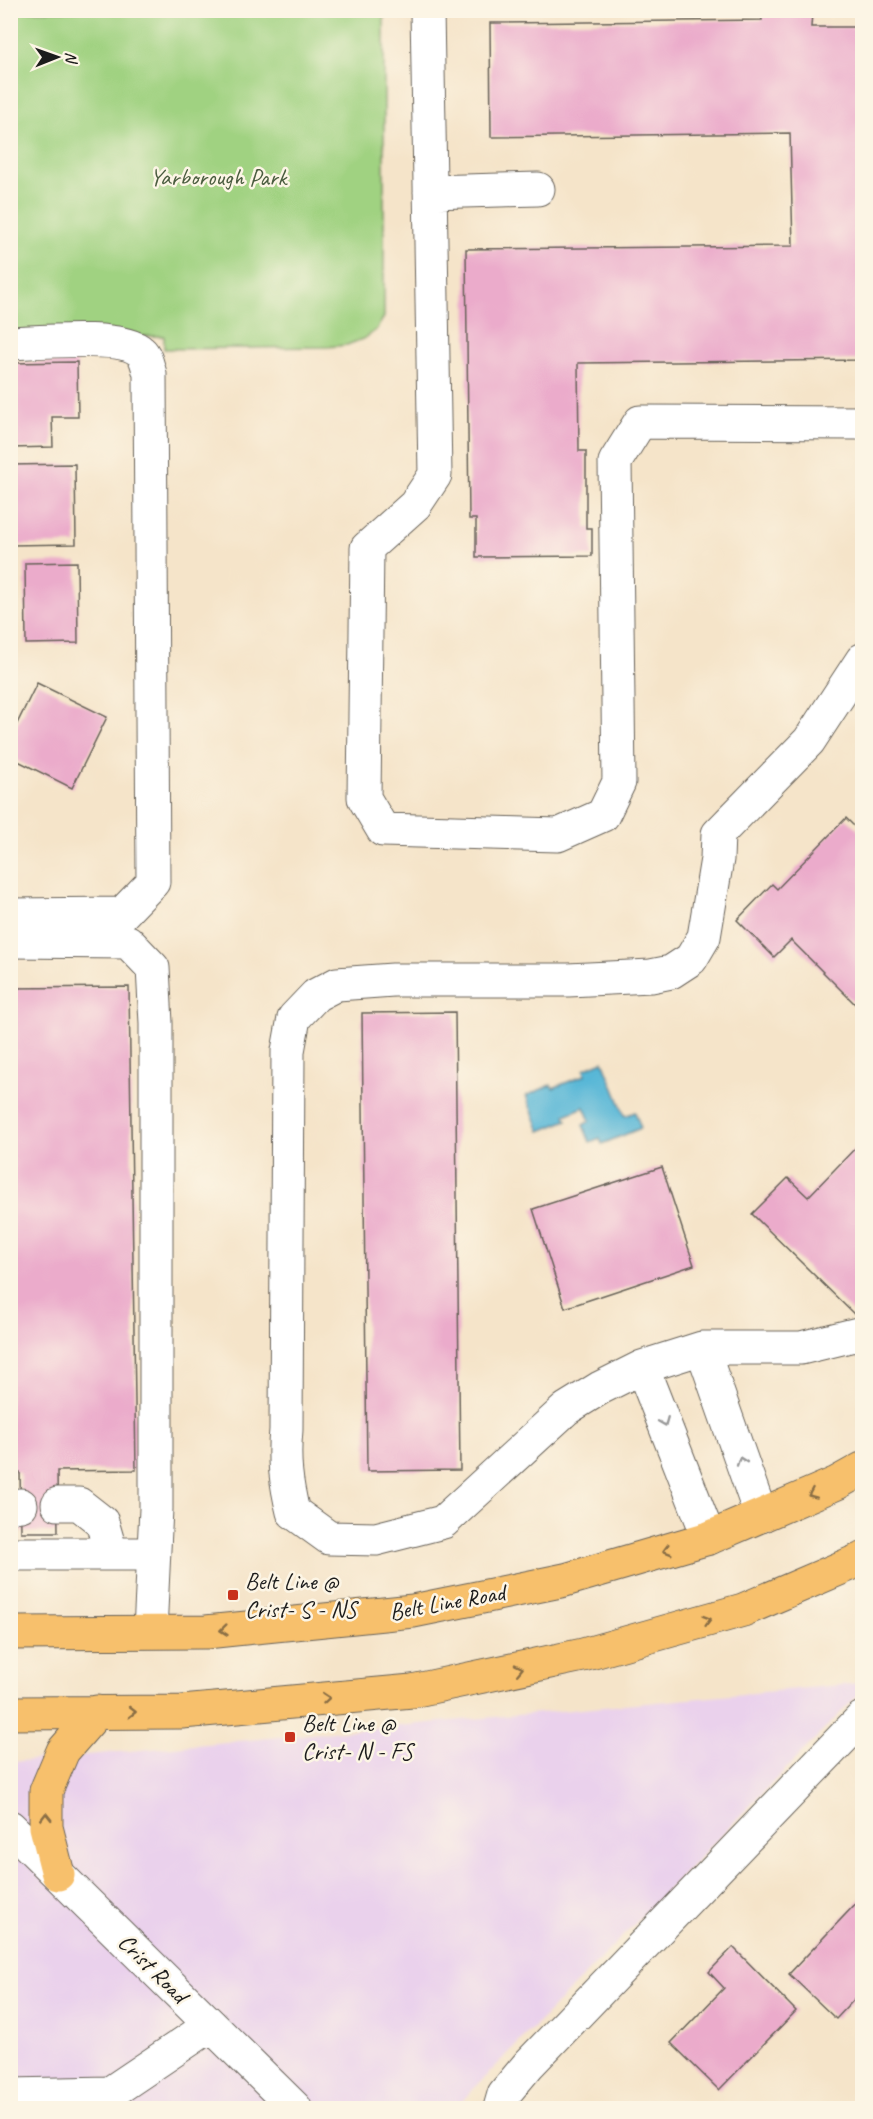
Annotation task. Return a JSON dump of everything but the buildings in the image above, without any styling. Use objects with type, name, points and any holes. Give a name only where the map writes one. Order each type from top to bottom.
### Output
[{"type":"main road","name":"Belt Line Road","points":[[10,1633],[206,1632],[413,1611],[565,1580],[709,1538],[837,1483],[862,1469]]},
{"type":"main road","points":[[10,1713],[182,1712],[412,1691],[583,1655],[743,1610],[862,1559]]},
{"type":"main road","points":[[58,1874],[46,1827],[46,1791],[63,1751],[97,1712]]},
{"type":"street","points":[[428,10],[435,475],[415,505],[368,548],[364,798],[383,830],[558,835],[603,815],[619,782],[615,462],[640,422],[862,423]]},
{"type":"street","points":[[430,192],[538,189]]},
{"type":"street","points":[[10,343],[106,341],[128,344],[142,352],[150,374],[153,882],[122,914],[10,915]]},
{"type":"street","points":[[862,660],[809,741],[718,834],[704,936],[691,959],[671,972],[651,976],[568,980],[393,980],[338,984],[316,994],[294,1018],[288,1051],[284,1451],[285,1478],[293,1512],[329,1538],[376,1539],[443,1522],[566,1409],[600,1388],[642,1367],[702,1348],[801,1348],[862,1333]]},
{"type":"street","points":[[10,941],[128,942],[153,968],[156,1058],[156,1509],[150,1631]]},
{"type":"street","points":[[702,1348],[761,1516]]},
{"type":"street","points":[[642,1367],[709,1538]]},
{"type":"street","points":[[58,1504],[79,1504],[102,1522],[111,1553]]},
{"type":"street","points":[[10,1554],[153,1554]]},
{"type":"street","points":[[500,2109],[504,2094],[529,2064],[862,1718]]},
{"type":"street","name":"Crist Road","points":[[10,1827],[295,2109]]},
{"type":"street","points":[[10,2095],[110,2101],[211,2025]]},
{"type":"shaded area","points":[[862,1683],[862,1691],[455,2108],[11,2108],[11,1762]]},
{"type":"green space","name":"Yarborough Park","points":[[10,11],[384,11],[384,317],[376,330],[365,338],[347,345],[327,347],[164,349],[164,336],[11,338]]},
{"type":"water","points":[[603,1061],[625,1116],[635,1112],[641,1128],[602,1144],[600,1138],[590,1142],[583,1125],[590,1121],[584,1107],[565,1115],[567,1120],[540,1131],[526,1096],[551,1085],[553,1088],[585,1075],[584,1069]]},
{"type":"place","name":"Belt Line @ Crist- S - NS","points":[[233,1595]]},
{"type":"place","name":"Belt Line @ Crist- N - FS","points":[[290,1737]]}]
